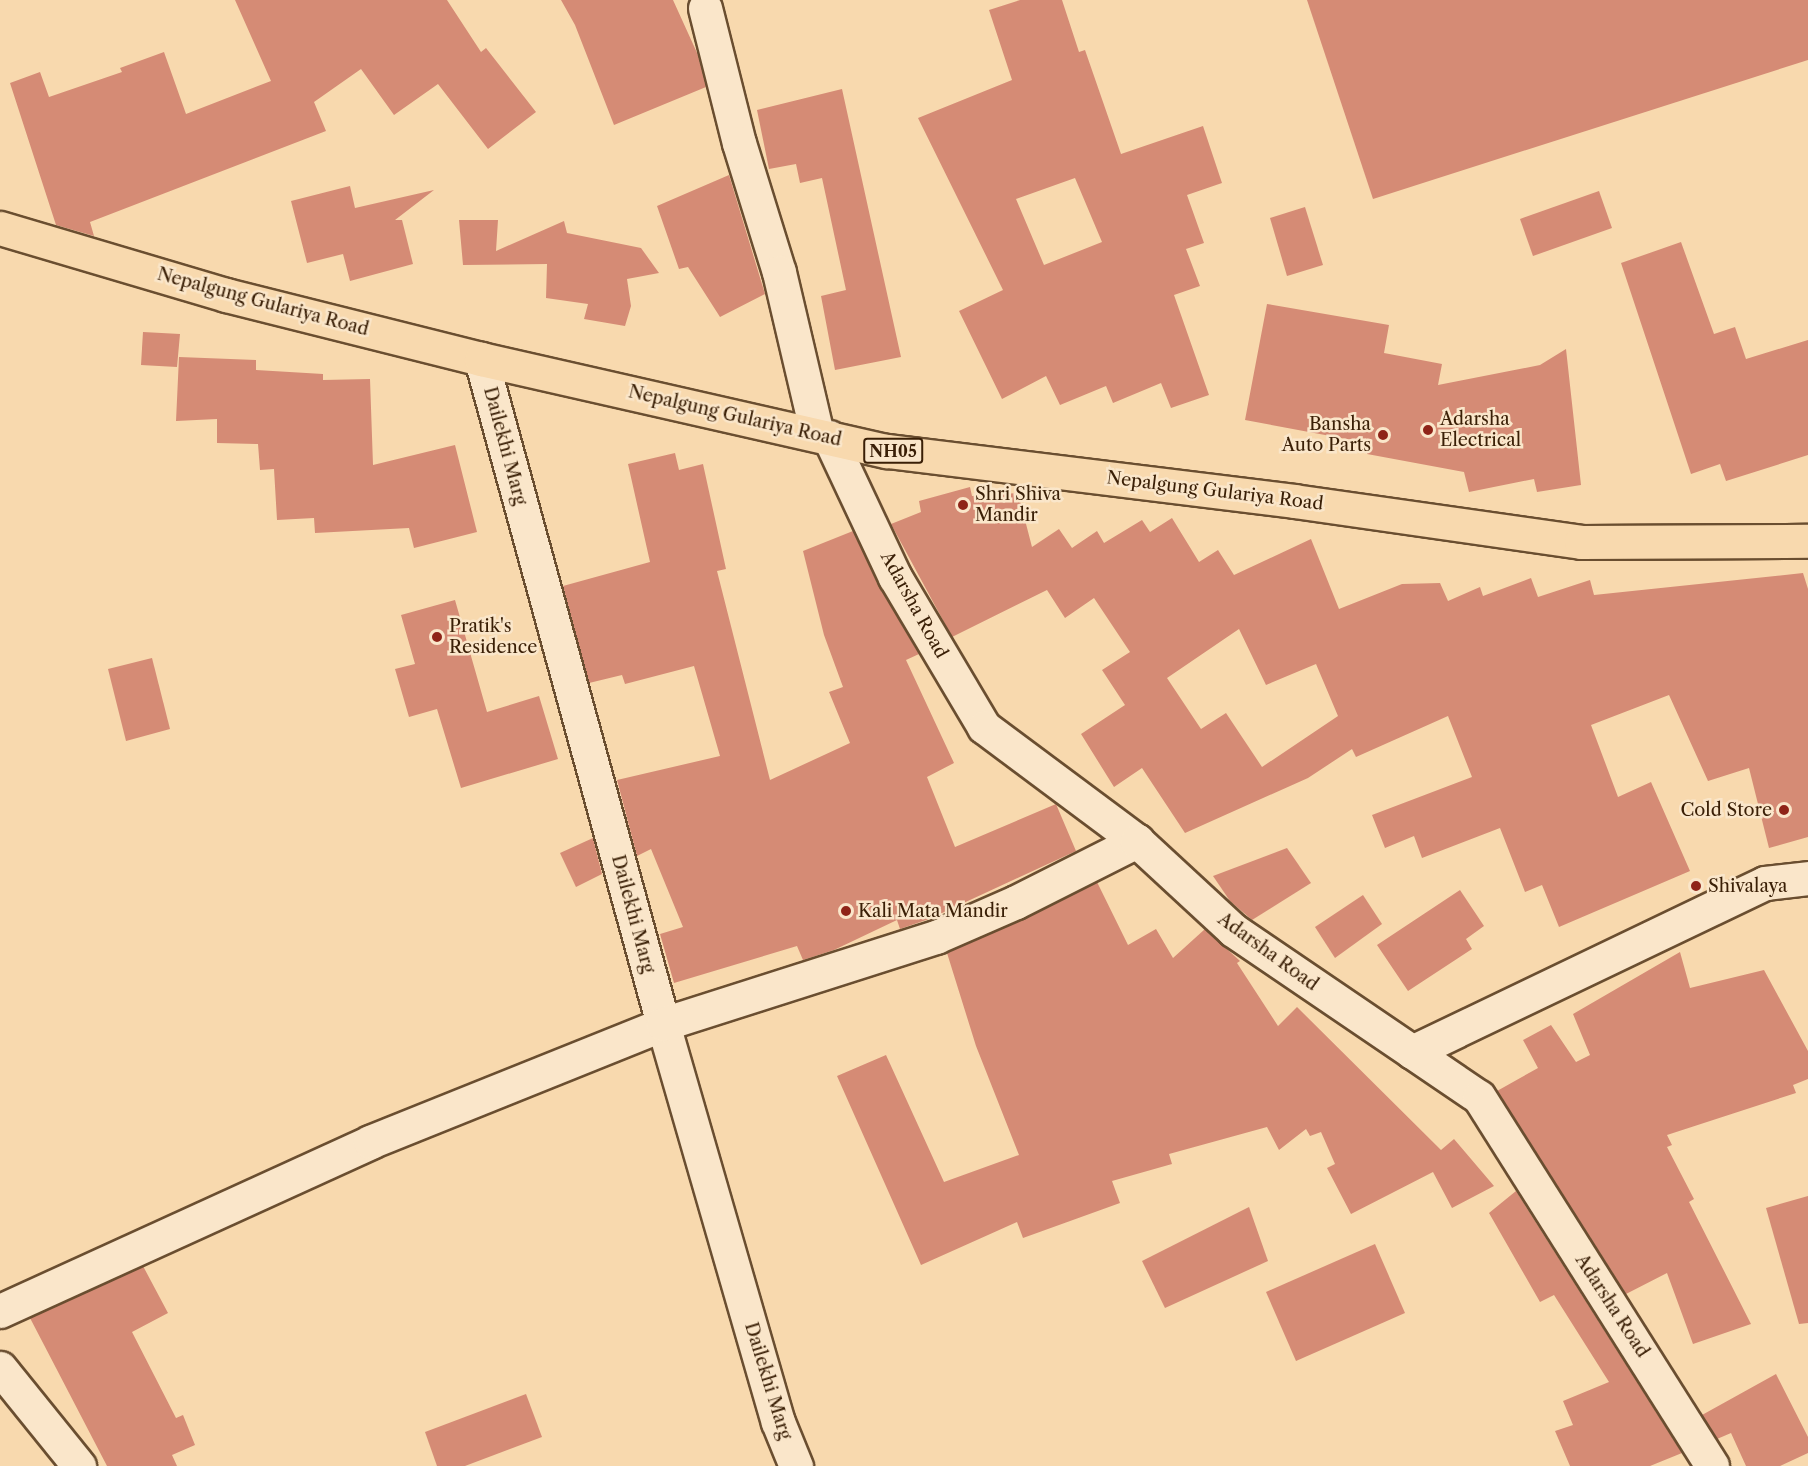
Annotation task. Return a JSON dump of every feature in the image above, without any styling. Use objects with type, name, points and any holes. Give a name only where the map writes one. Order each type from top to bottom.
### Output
[{"type":"main road","name":"Nepalgung Gulariya Road","points":[[0,228],[226,295],[481,359],[887,451],[1294,501],[1581,542],[1808,541]]},
{"type":"street","name":"Adarsha Road","points":[[705,8],[739,143],[779,272],[823,435],[895,577],[984,728],[1137,841],[1233,930],[1479,1097],[1712,1466]]},
{"type":"street","name":"Dailekhi Marg","points":[[481,359],[663,1024],[778,1422],[796,1466]]},
{"type":"street","points":[[0,1311],[370,1142],[663,1024],[936,937],[1016,902],[1137,841]]},
{"type":"street","points":[[1412,1052],[1765,883],[1808,878]]},
{"type":"street","points":[[0,1368],[79,1466]]},
{"type":"building","points":[[235,0],[447,0],[481,52],[486,48],[536,112],[488,149],[438,84],[394,115],[361,69],[314,102],[326,131],[90,222],[94,236],[56,225],[10,83],[40,72],[49,97],[122,72],[120,68],[164,52],[186,114],[271,81]]},
{"type":"building","points":[[561,0],[673,0],[698,55],[706,87],[614,125],[575,25]]},
{"type":"building","points":[[1020,0],[1062,0],[1079,52],[1085,50],[1121,154],[1203,126],[1222,183],[1187,195],[1204,243],[1186,249],[1200,286],[1174,295],[1209,395],[1171,408],[1161,383],[1113,403],[1106,386],[1060,405],[1046,376],[1002,399],[959,311],[1003,290],[918,118],[1012,80],[989,10]],"holes":[[[1075,178],[1102,242],[1044,265],[1016,199]]]},
{"type":"building","points":[[1307,0],[1808,0],[1808,60],[1373,199]]},
{"type":"building","points":[[842,89],[901,357],[835,370],[821,296],[846,290],[822,178],[800,183],[796,164],[769,169],[757,110]]},
{"type":"building","points":[[729,175],[765,294],[720,317],[688,267],[679,269],[657,206]]},
{"type":"building","points":[[350,186],[355,208],[434,190],[395,220],[402,220],[413,264],[350,281],[343,254],[307,263],[291,201]]},
{"type":"building","points":[[1599,191],[1612,228],[1533,256],[1520,219]]},
{"type":"building","points":[[1305,207],[1323,265],[1287,276],[1270,218]]},
{"type":"building","points":[[459,220],[498,220],[496,251],[564,221],[567,233],[641,248],[659,273],[627,279],[631,306],[625,326],[584,319],[588,304],[546,298],[547,264],[463,265]]},
{"type":"building","points":[[1681,242],[1714,334],[1735,327],[1746,359],[1808,340],[1808,455],[1726,481],[1720,464],[1691,474],[1621,263]]},
{"type":"building","points":[[1267,304],[1389,325],[1384,353],[1442,364],[1438,385],[1540,365],[1566,349],[1581,485],[1537,492],[1534,479],[1469,492],[1464,472],[1367,454],[1368,443],[1245,420]]},
{"type":"building","points":[[143,332],[180,334],[177,367],[141,365]]},
{"type":"building","points":[[179,357],[256,360],[256,370],[323,374],[323,380],[370,379],[373,465],[455,445],[477,532],[414,548],[409,528],[315,533],[314,518],[277,520],[274,469],[260,470],[258,444],[217,443],[217,419],[176,421]]},
{"type":"building","points":[[675,453],[679,470],[703,464],[726,569],[717,571],[770,780],[850,743],[829,692],[843,687],[824,635],[803,551],[853,531],[879,586],[919,654],[906,660],[954,763],[927,777],[955,847],[1056,804],[1076,851],[929,919],[900,929],[897,920],[834,950],[803,960],[797,946],[674,983],[660,934],[683,927],[651,849],[637,856],[617,780],[720,756],[694,666],[625,684],[622,675],[589,683],[563,586],[650,562],[628,464]]},
{"type":"building","points":[[970,487],[972,496],[1018,493],[1032,547],[1059,529],[1072,548],[1097,531],[1104,543],[1142,520],[1150,532],[1172,518],[1199,562],[1218,550],[1234,575],[1311,539],[1339,609],[1402,584],[1440,583],[1448,601],[1480,587],[1483,596],[1531,578],[1538,597],[1590,580],[1594,595],[1803,573],[1808,589],[1808,837],[1769,848],[1749,768],[1708,781],[1669,695],[1591,725],[1618,797],[1651,782],[1690,871],[1559,927],[1542,885],[1525,892],[1500,828],[1422,858],[1414,836],[1385,848],[1372,815],[1472,777],[1448,716],[1356,757],[1352,749],[1308,778],[1185,833],[1142,768],[1114,787],[1081,734],[1125,705],[1102,670],[1130,652],[1094,598],[1065,618],[1047,590],[952,637],[891,524],[921,512],[919,501]],"holes":[[[1239,629],[1266,685],[1316,664],[1338,716],[1262,767],[1226,713],[1201,729],[1167,678]]]},
{"type":"building","points":[[455,600],[487,712],[539,696],[558,759],[461,788],[437,709],[409,717],[395,669],[415,664],[401,615]]},
{"type":"building","points":[[152,658],[170,729],[126,741],[108,669]]},
{"type":"building","points":[[593,838],[602,874],[576,887],[560,853]]},
{"type":"building","points":[[1287,848],[1311,883],[1252,920],[1230,901],[1213,876]]},
{"type":"building","points":[[1097,882],[1128,945],[1156,929],[1173,958],[1205,929],[1240,961],[1237,963],[1278,1026],[1297,1007],[1441,1150],[1454,1139],[1494,1186],[1452,1208],[1433,1172],[1351,1214],[1327,1168],[1335,1164],[1321,1132],[1310,1136],[1306,1129],[1279,1150],[1267,1127],[1169,1154],[1172,1164],[1112,1181],[1120,1203],[1023,1238],[1017,1222],[921,1265],[837,1076],[886,1055],[944,1182],[1019,1155],[976,1046],[947,953]]},
{"type":"building","points":[[1460,890],[1484,926],[1466,939],[1472,949],[1408,991],[1377,945]]},
{"type":"building","points":[[1363,895],[1382,924],[1335,958],[1315,927]]},
{"type":"building","points":[[1680,952],[1690,988],[1764,970],[1808,1051],[1808,1079],[1793,1085],[1796,1093],[1667,1135],[1672,1145],[1667,1147],[1694,1199],[1689,1202],[1751,1324],[1693,1344],[1667,1273],[1626,1294],[1497,1091],[1538,1068],[1523,1040],[1551,1025],[1576,1062],[1590,1055],[1573,1014]]},
{"type":"building","points":[[1516,1191],[1682,1453],[1650,1466],[1570,1466],[1555,1431],[1573,1425],[1563,1401],[1609,1382],[1554,1295],[1540,1302],[1489,1213]]},
{"type":"building","points":[[1808,1196],[1808,1323],[1799,1324],[1766,1208]]},
{"type":"building","points":[[1249,1207],[1268,1261],[1165,1308],[1142,1261]]},
{"type":"building","points":[[1375,1244],[1405,1313],[1296,1361],[1266,1292]]},
{"type":"building","points":[[143,1266],[168,1313],[132,1332],[176,1418],[183,1415],[195,1445],[172,1455],[177,1466],[107,1466],[30,1318]]},
{"type":"building","points":[[1776,1374],[1808,1437],[1808,1453],[1780,1466],[1746,1466],[1731,1433],[1717,1439],[1702,1415]]},
{"type":"building","points":[[526,1394],[542,1437],[465,1466],[437,1466],[425,1432]]},
{"type":"place","name":"Adarsha Electrical","points":[[1428,430]]},
{"type":"place","name":"Bansha Auto Parts","points":[[1383,435]]},
{"type":"place","name":"Shri Shiva Mandir","points":[[963,505]]},
{"type":"place","name":"Pratik's Residence","points":[[437,637]]},
{"type":"place","name":"Cold Store","points":[[1784,810]]},
{"type":"place","name":"Shivalaya","points":[[1696,886]]},
{"type":"place","name":"Kali Mata Mandir","points":[[846,911]]}]
